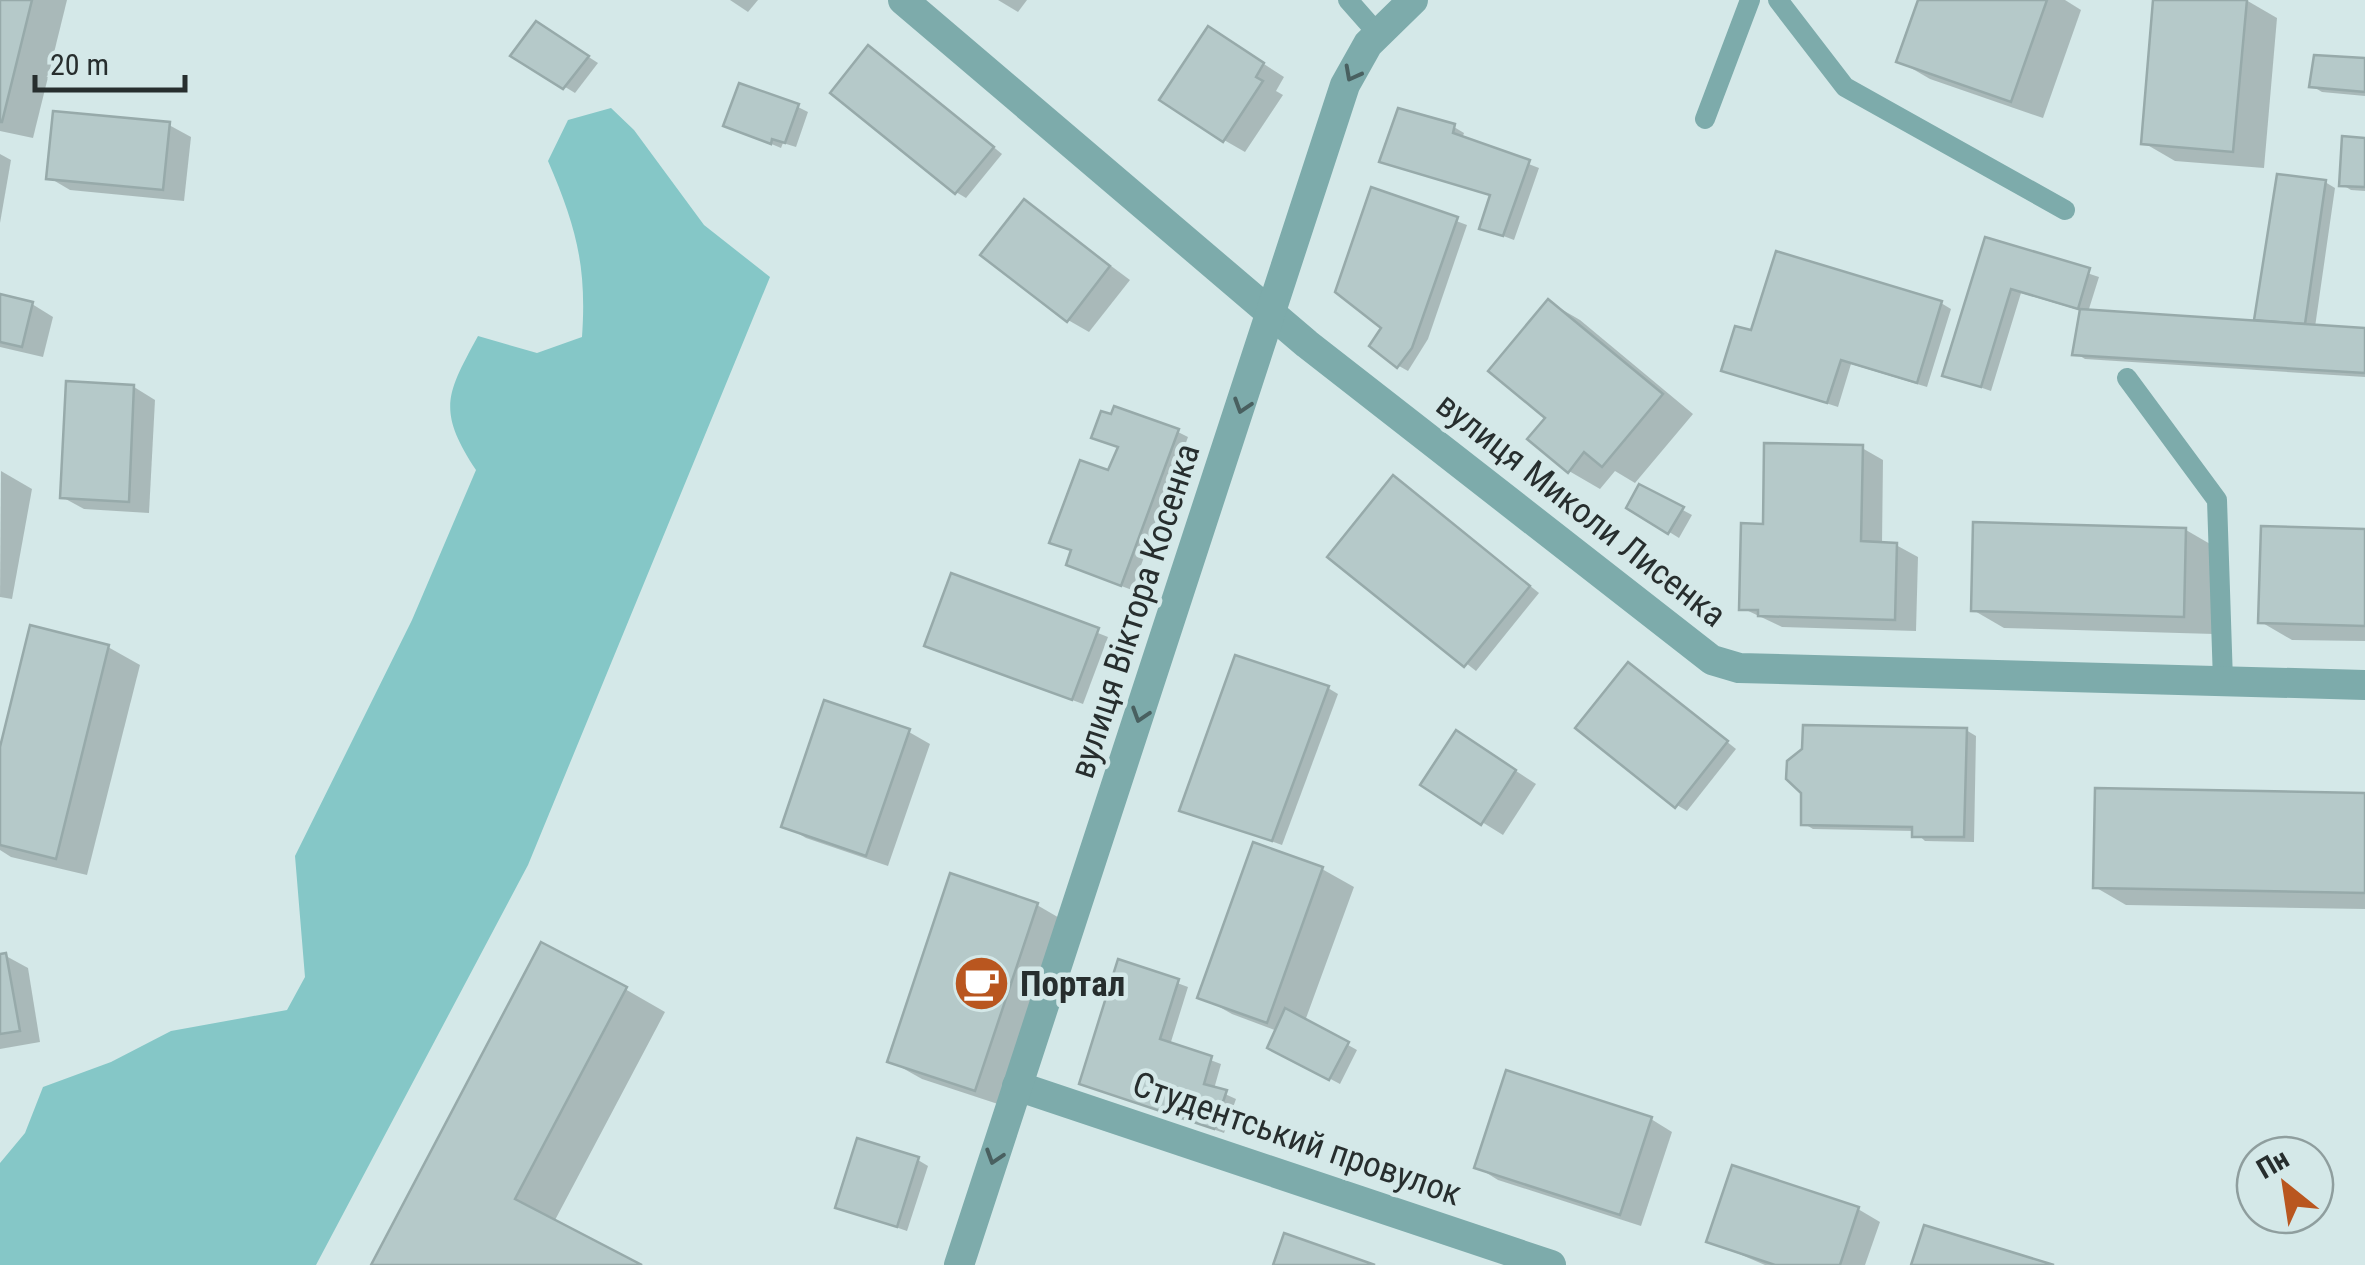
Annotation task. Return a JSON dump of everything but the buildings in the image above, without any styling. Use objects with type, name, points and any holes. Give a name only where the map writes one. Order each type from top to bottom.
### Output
[{"type":"street","name":"вулиця Миколи Лисенка","points":[[903,0],[1272,314],[1712,660],[1739,668],[2365,684]]},
{"type":"street","name":"вулиця Віктора Косенка","points":[[959,1265],[1345,85],[1378,34],[1414,0]]},
{"type":"street","name":"Студентський провулок","points":[[1018,1086],[1551,1265]]},
{"type":"lane","points":[[1348,0],[1378,34]]},
{"type":"lane","points":[[1706,120],[1750,0]]},
{"type":"lane","points":[[1778,0],[1845,87],[2065,210]]},
{"type":"lane","points":[[2127,378],[2217,500],[2222,681]]},
{"type":"shaded area","points":[[611,108],[634,130],[704,225],[770,277],[528,865],[316,1265],[0,1265],[0,1163],[25,1133],[43,1087],[111,1062],[171,1031],[287,1010],[305,977],[295,856],[412,620],[476,470],[455,432],[450,403],[453,389],[478,336],[537,353],[582,337],[581,267],[566,206],[548,161],[568,120]]},
{"type":"place","name":"Портал","points":[[981,984]]}]
